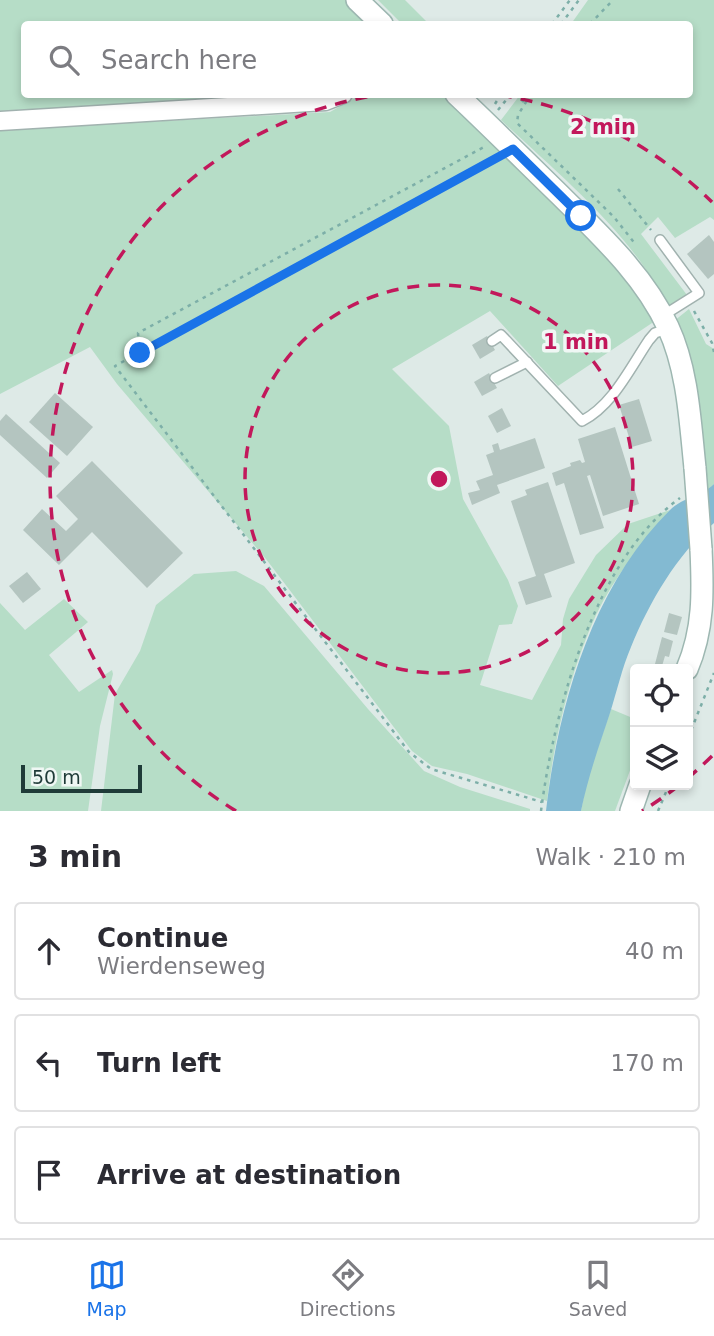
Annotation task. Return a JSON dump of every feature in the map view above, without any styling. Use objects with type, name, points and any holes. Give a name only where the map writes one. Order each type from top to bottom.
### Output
[{"type":"main road","points":[[357,0],[379,21]]},
{"type":"main road","points":[[460,98],[632,270],[665,322],[684,382],[695,468],[701,549],[704,595],[701,624],[689,664]]},
{"type":"main road","points":[[631,811],[638,790]]},
{"type":"street","points":[[0,121],[325,101],[333,98]]},
{"type":"lane","points":[[492,341],[501,335],[582,421],[595,414],[606,403],[655,333],[688,299],[699,293],[660,240]]},
{"type":"lane","points":[[495,378],[527,362]]},
{"type":"path","points":[[554,21],[569,0]]},
{"type":"path","points":[[563,21],[579,0]]},
{"type":"path","points":[[593,21],[613,0]]},
{"type":"path","points":[[519,98],[525,103]]},
{"type":"path","points":[[528,98],[507,143],[115,366],[409,752],[431,769],[542,803]]},
{"type":"path","points":[[517,123],[614,217],[640,250],[660,240],[618,189]]},
{"type":"path","points":[[140,353],[138,332],[507,143]]},
{"type":"path","points":[[688,299],[712,343],[714,352]]},
{"type":"path","points":[[541,811],[568,682],[592,620],[629,553],[658,517],[678,499]]},
{"type":"path","points":[[692,727],[714,673]]},
{"type":"path","points":[[658,811],[667,790]]},
{"type":"green space","points":[[0,0],[346,0],[366,21],[21,21],[21,98],[253,98],[0,114]]},
{"type":"green space","points":[[378,0],[405,0],[426,21],[399,21]]},
{"type":"green space","points":[[588,0],[714,0],[714,220],[710,217],[675,238],[658,217],[641,234],[687,295],[668,308],[654,282],[616,231],[501,120],[518,98],[693,98],[693,21],[573,21]]},
{"type":"green space","points":[[355,98],[445,98],[583,230],[634,289],[655,321],[558,386],[490,311],[392,369],[449,426],[463,499],[508,580],[518,606],[512,624],[499,625],[480,685],[532,700],[561,645],[563,619],[569,599],[596,555],[628,524],[670,510],[639,547],[596,615],[578,659],[564,706],[547,801],[467,774],[432,766],[412,751],[266,559],[117,384],[90,347],[0,394],[0,130],[330,112]]},
{"type":"green space","points":[[689,309],[706,344],[714,349],[714,484],[705,493],[698,399],[674,321]]},
{"type":"green space","points":[[236,571],[264,586],[424,771],[460,787],[530,811],[101,811],[115,694],[140,651],[156,605],[194,574]]},
{"type":"green space","points":[[64,599],[88,622],[49,655],[79,692],[112,670],[113,674],[100,726],[88,811],[0,811],[0,603],[25,630]]},
{"type":"green space","points":[[611,709],[630,717],[630,770],[615,811],[581,811],[587,780]]},
{"type":"water","points":[[714,484],[714,523],[688,549],[665,580],[631,647],[581,811],[546,811],[559,730],[583,650],[600,611],[619,575],[643,541],[670,510]]},
{"type":"building","points":[[709,235],[714,242],[714,274],[708,279],[687,254]]},
{"type":"building","points":[[487,336],[495,350],[480,359],[472,345]]},
{"type":"building","points":[[489,373],[497,388],[482,396],[474,382]]},
{"type":"building","points":[[55,393],[93,427],[67,456],[29,422]]},
{"type":"building","points":[[639,399],[652,441],[632,447],[619,405]]},
{"type":"building","points":[[502,408],[511,426],[497,433],[488,416]]},
{"type":"building","points":[[6,414],[60,463],[47,478],[0,435],[0,421]]},
{"type":"building","points":[[615,427],[639,504],[603,516],[590,475],[587,476],[604,528],[580,535],[564,483],[556,486],[552,473],[571,466],[570,463],[580,460],[585,462],[578,439]]},
{"type":"building","points":[[535,438],[545,468],[497,485],[500,493],[472,505],[468,493],[480,490],[476,481],[493,475],[486,455],[494,452],[492,445],[498,443],[500,450]]},
{"type":"building","points":[[92,461],[183,553],[147,588],[92,532],[59,565],[23,530],[42,509],[66,531],[78,519],[56,496]]},
{"type":"building","points":[[548,482],[575,563],[544,574],[552,597],[526,605],[518,582],[536,576],[511,501],[527,495],[525,490]]},
{"type":"building","points":[[27,572],[41,589],[23,603],[9,586]]},
{"type":"building","points":[[669,613],[682,617],[677,635],[664,632]]},
{"type":"building","points":[[662,637],[673,641],[669,657],[665,656],[663,664],[655,664]]},
{"type":"route","points":[[140,353],[513,149],[581,216]]}]
